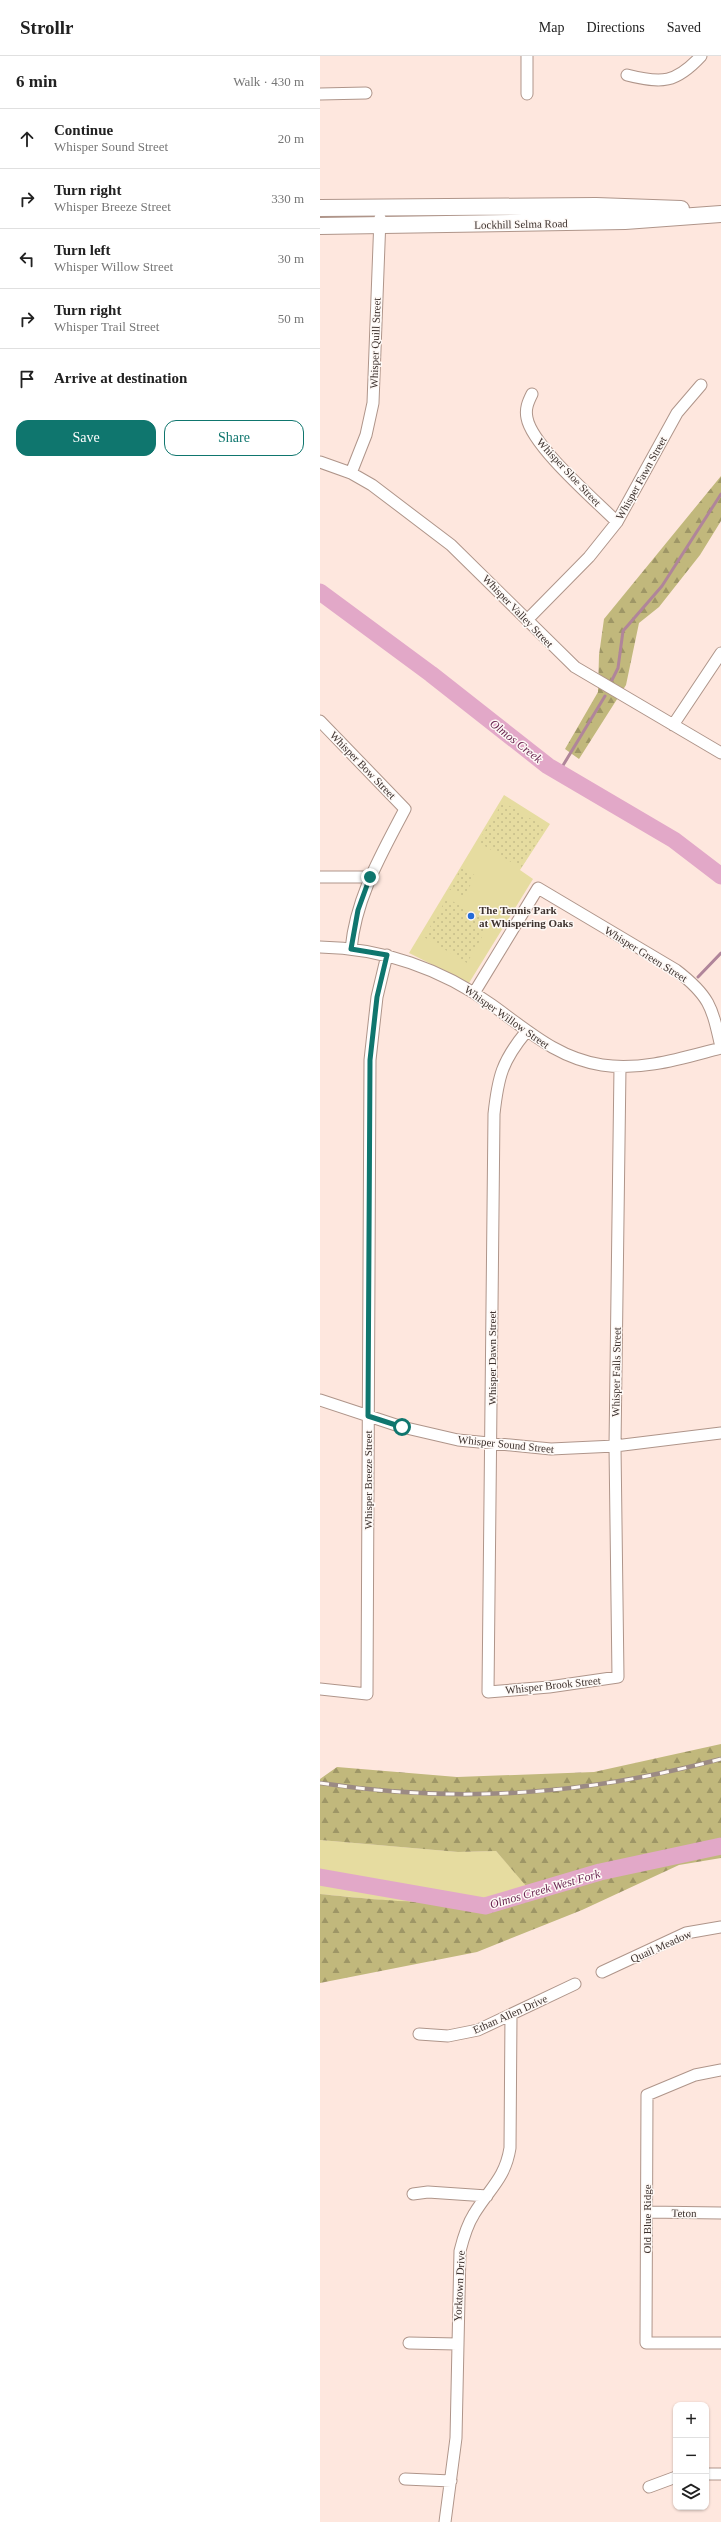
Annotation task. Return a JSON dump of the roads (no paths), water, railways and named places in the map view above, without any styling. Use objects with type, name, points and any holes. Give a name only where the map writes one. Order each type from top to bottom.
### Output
[{"type":"main road","name":"Lockhill Selma Road","points":[[320,208],[636,206],[721,211]]},
{"type":"main road","name":"Lockhill Selma Road","points":[[320,226],[468,225],[625,221],[721,214]]},
{"type":"street","points":[[527,56],[528,94]]},
{"type":"street","points":[[627,75],[653,82],[668,80],[679,76],[701,56]]},
{"type":"street","points":[[320,94],[366,93]]},
{"type":"street","name":"Whisper Quill Street","points":[[351,473],[366,435],[373,403],[381,208]]},
{"type":"street","points":[[468,208],[468,225]]},
{"type":"street","name":"Whisper Fawn Street","points":[[526,620],[589,557],[617,522],[676,413],[701,385]]},
{"type":"street","name":"Whisper Sloe Street","points":[[532,394],[526,406],[527,418],[538,440],[617,522]]},
{"type":"street","name":"Whisper Valley Street","points":[[320,462],[351,473],[372,485],[464,556],[526,620],[575,667],[721,753]]},
{"type":"street","points":[[673,725],[721,653]]},
{"type":"street","name":"Whisper Bow Street","points":[[320,722],[405,809],[370,877]]},
{"type":"street","points":[[320,877],[370,877],[358,910],[351,949]]},
{"type":"street","name":"Whisper Green Street","points":[[474,994],[538,888],[676,970],[691,981],[708,1000],[721,1048]]},
{"type":"street","name":"Whisper Willow Street","points":[[320,947],[351,949],[387,955],[430,970],[492,1004],[526,1032],[552,1049],[601,1065],[620,1066],[655,1064],[721,1048]]},
{"type":"street","name":"Whisper Breeze Street","points":[[320,1689],[367,1694],[370,1060],[377,997],[387,955]]},
{"type":"street","name":"Whisper Dawn Street","points":[[488,1692],[494,1114],[500,1072],[513,1048],[526,1032]]},
{"type":"street","name":"Whisper Falls Street","points":[[618,1677],[616,1446],[620,1066]]},
{"type":"street","name":"Whisper Sound Street","points":[[320,1400],[368,1416],[458,1440],[551,1449],[616,1446],[721,1433]]},
{"type":"street","name":"Whisper Brook Street","points":[[488,1692],[549,1687],[618,1677]]},
{"type":"street","name":"Quail Meadow","points":[[602,1972],[686,1933],[721,1927]]},
{"type":"street","name":"Ethan Allen Drive","points":[[419,2034],[463,2035],[511,2015],[575,1984]]},
{"type":"street","name":"Yorktown Drive","points":[[444,2522],[456,2438],[458,2272],[463,2238],[473,2214],[503,2175],[510,2148],[511,2015]]},
{"type":"street","name":"Old Blue Ridge","points":[[721,2070],[695,2075],[647,2095],[646,2343],[721,2343]]},
{"type":"street","points":[[413,2194],[428,2192],[487,2196]]},
{"type":"street","name":"Teton","points":[[647,2212],[721,2213]]},
{"type":"street","points":[[409,2343],[457,2344]]},
{"type":"street","points":[[709,2474],[721,2474]]},
{"type":"street","points":[[649,2487],[673,2478]]},
{"type":"street","points":[[405,2479],[451,2481]]},
{"type":"waterway","points":[[612,680],[618,668],[623,631],[662,586],[721,494]]},
{"type":"waterway","name":"Olmos Creek","points":[[320,592],[431,674],[548,766],[674,840],[721,876]]},
{"type":"waterway","points":[[559,772],[605,696]]},
{"type":"waterway","points":[[698,977],[721,953]]},
{"type":"waterway","name":"Olmos Creek West Fork","points":[[320,1877],[485,1906],[600,1872],[721,1846]]},
{"type":"railway","points":[[320,1783],[422,1793],[472,1794],[522,1792],[571,1788],[621,1781],[721,1759]]},
{"type":"place","name":"The Tennis Park at Whispering Oaks","points":[[471,916]]}]
